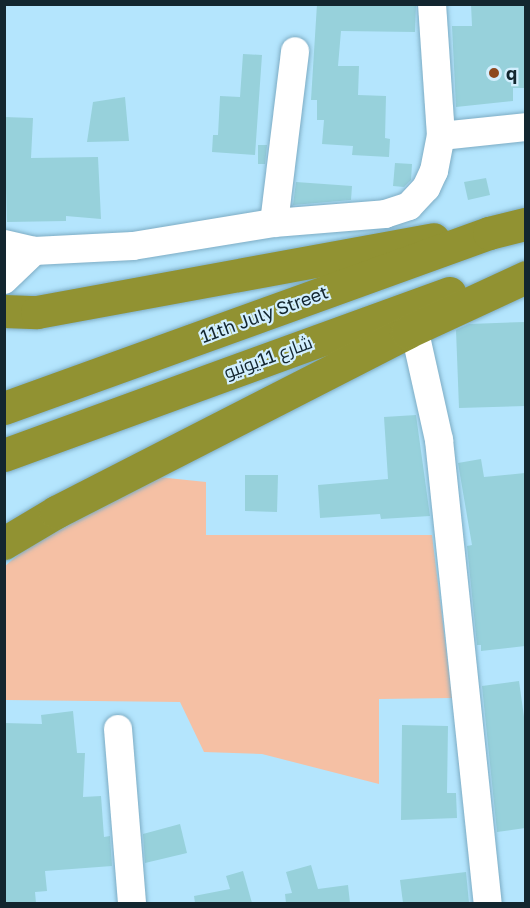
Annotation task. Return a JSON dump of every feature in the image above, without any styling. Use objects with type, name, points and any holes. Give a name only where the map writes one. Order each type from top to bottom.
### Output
[{"type":"highway","name":"11th July Street","points":[[8,406],[489,233],[525,224]]},
{"type":"highway","points":[[4,322],[37,312],[399,242],[489,233]]},
{"type":"highway","name":"شارع 11يونيو","points":[[9,453],[419,302],[525,272]]},
{"type":"highway","points":[[6,541],[414,328],[525,277]]},
{"type":"highway","points":[[4,311],[37,312]]},
{"type":"street","points":[[4,244],[34,251],[133,246],[274,223],[385,214],[409,206],[426,188],[434,171],[441,136],[432,4]]},
{"type":"street","points":[[274,223],[295,51]]},
{"type":"street","points":[[441,136],[525,127]]},
{"type":"street","points":[[4,280],[34,251]]},
{"type":"street","points":[[414,328],[439,440],[488,903]]},
{"type":"street","points":[[118,729],[132,903]]},
{"type":"shaded area","points":[[158,477],[206,482],[206,535],[432,535],[452,698],[379,699],[379,784],[262,754],[204,752],[180,702],[5,700],[5,566],[38,538]]},
{"type":"building","points":[[317,4],[416,4],[415,32],[341,31],[338,66],[359,66],[358,95],[386,96],[385,138],[390,139],[389,157],[352,155],[353,146],[322,144],[324,120],[317,120],[317,100],[311,100]]},
{"type":"building","points":[[471,4],[525,4],[525,88],[513,88],[513,101],[456,107],[452,26],[472,26]]},
{"type":"building","points":[[243,54],[262,55],[255,155],[212,152],[213,135],[218,135],[220,96],[240,97]]},
{"type":"building","points":[[125,97],[129,141],[87,142],[93,102]]},
{"type":"building","points":[[4,117],[33,118],[31,158],[98,157],[101,219],[66,216],[66,221],[7,222]]},
{"type":"building","points":[[258,145],[267,145],[265,164],[258,164]]},
{"type":"building","points":[[395,163],[412,164],[411,180],[404,187],[393,186]]},
{"type":"building","points":[[486,178],[490,195],[468,200],[464,182]]},
{"type":"building","points":[[296,182],[352,186],[351,200],[293,205]]},
{"type":"building","points":[[525,322],[525,406],[459,408],[456,330],[469,324]]},
{"type":"building","points":[[416,415],[430,516],[381,519],[380,514],[320,518],[318,485],[388,479],[384,417]]},
{"type":"building","points":[[481,459],[484,477],[525,473],[525,646],[481,651],[481,645],[477,645],[467,546],[472,545],[458,463]]},
{"type":"building","points":[[245,475],[278,475],[277,512],[245,511]]},
{"type":"building","points":[[519,681],[525,724],[525,828],[497,832],[482,686]]},
{"type":"building","points":[[73,711],[77,753],[85,753],[83,797],[101,796],[104,837],[110,836],[112,866],[45,871],[47,891],[35,892],[36,903],[5,903],[4,723],[42,724],[41,715]]},
{"type":"building","points":[[402,725],[448,726],[447,793],[456,793],[457,818],[401,820]]},
{"type":"building","points":[[180,824],[187,853],[145,863],[143,834]]},
{"type":"building","points":[[311,865],[318,889],[348,885],[350,903],[286,903],[285,894],[292,893],[286,872]]},
{"type":"building","points":[[243,871],[252,903],[195,903],[194,896],[230,889],[226,876]]},
{"type":"building","points":[[466,872],[469,903],[403,903],[400,880]]},
{"type":"place","name":"q","points":[[494,73]]}]
